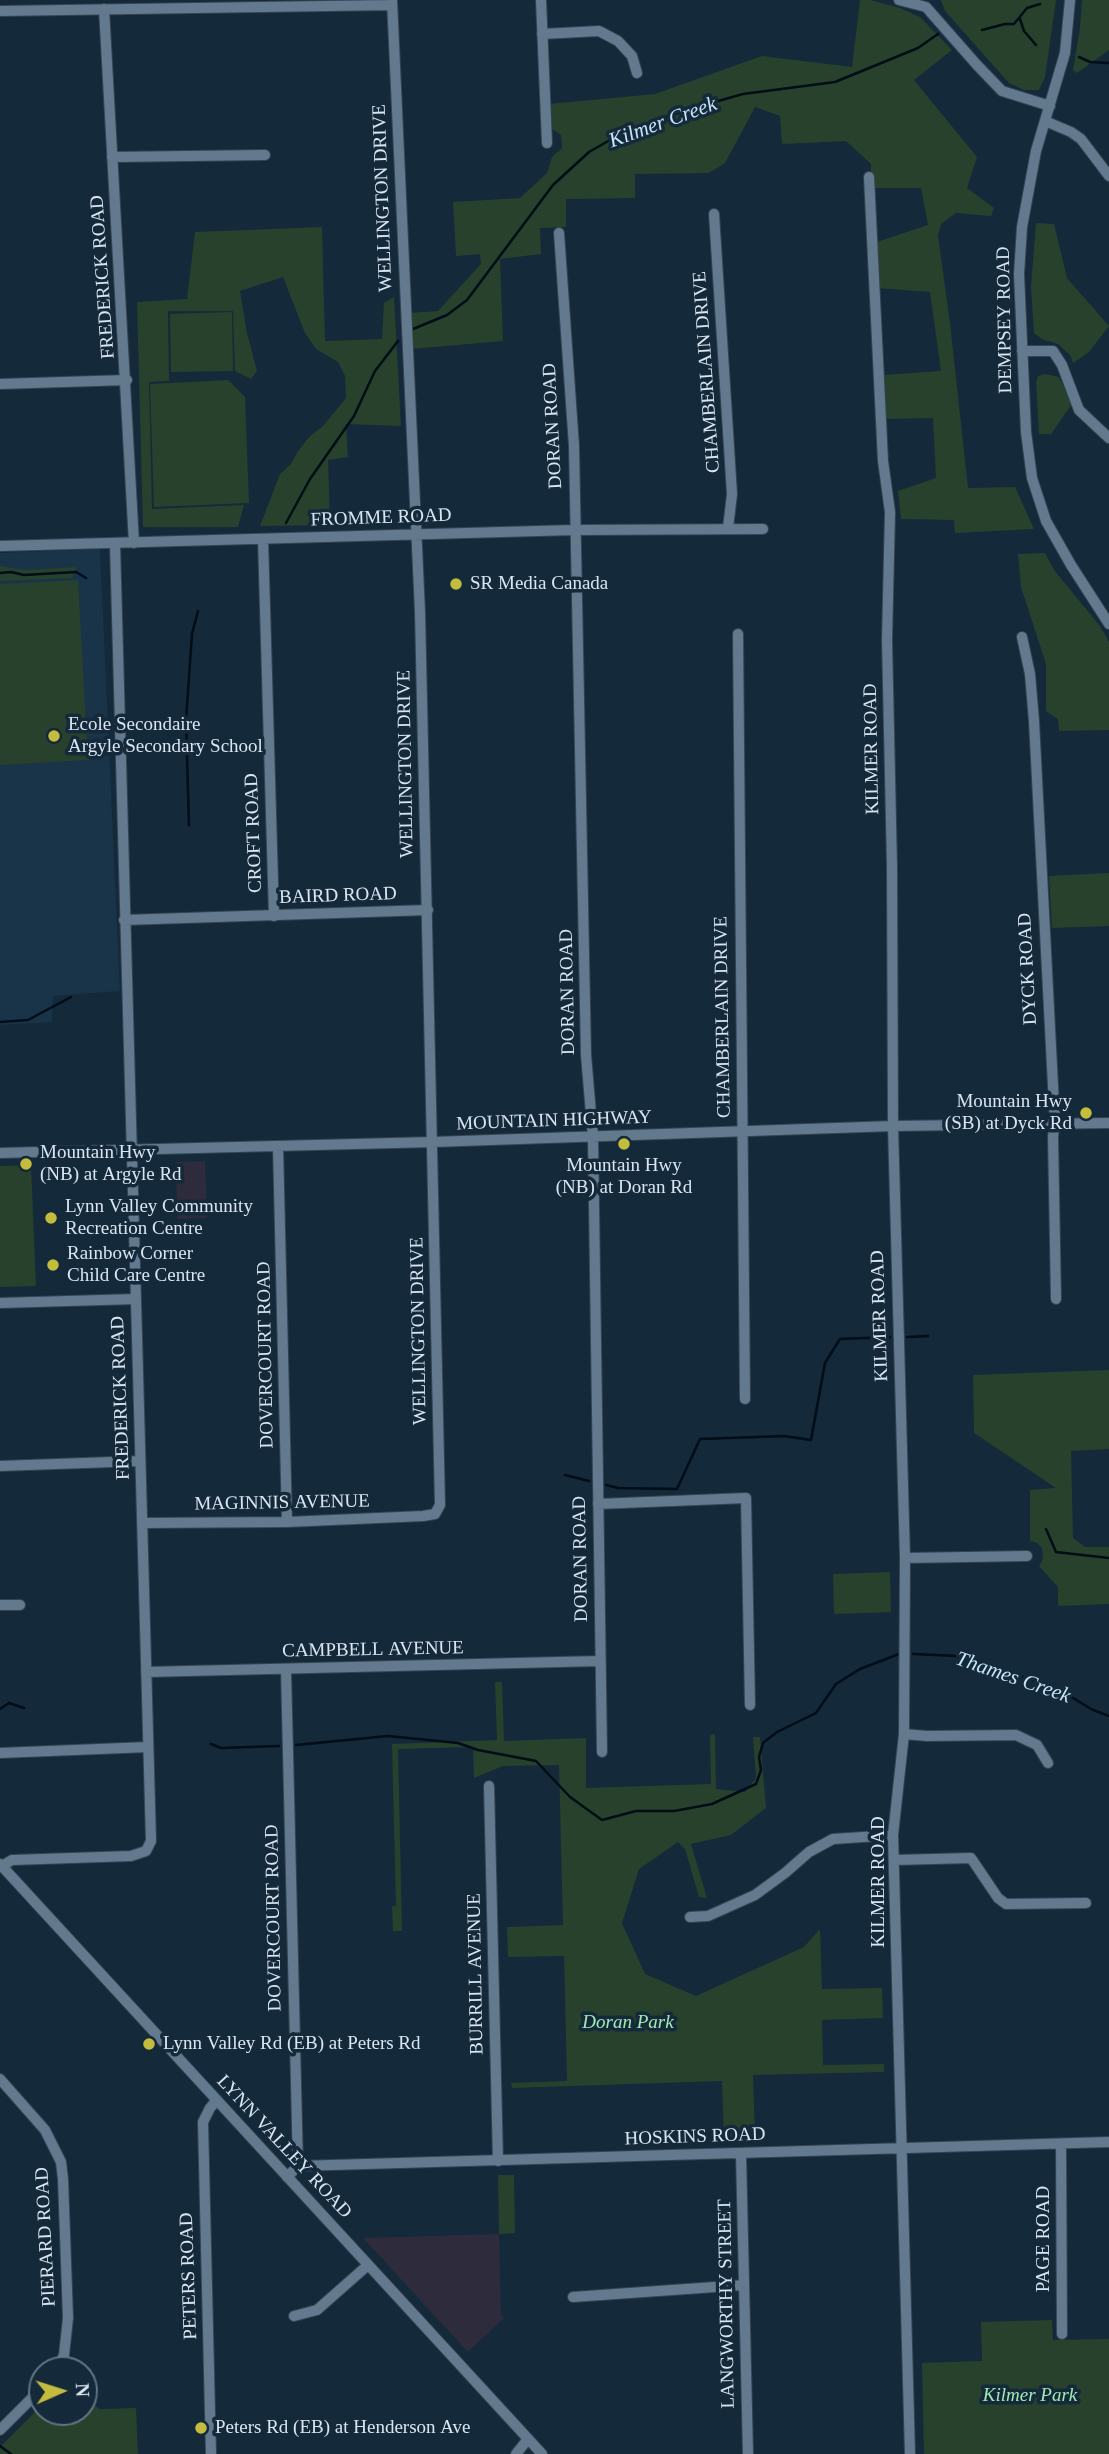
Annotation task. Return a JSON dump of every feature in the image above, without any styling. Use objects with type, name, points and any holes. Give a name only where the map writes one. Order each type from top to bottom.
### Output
[{"type":"street","points":[[541,0],[547,142]]},
{"type":"street","points":[[899,0],[927,3],[977,65],[1002,90],[1050,106]]},
{"type":"street","name":"DEMPSEY ROAD","points":[[1070,0],[1065,53],[1030,173],[1021,227],[1019,274],[1027,443],[1036,491],[1054,536],[1109,624]]},
{"type":"street","points":[[0,10],[84,5],[104,9],[392,2]]},
{"type":"street","name":"WELLINGTON DRIVE","points":[[392,2],[417,535],[441,1495],[435,1514],[423,1516]]},
{"type":"street","name":"FREDERICK ROAD","points":[[104,9],[127,380],[134,543]]},
{"type":"street","points":[[542,34],[599,30],[618,41],[632,57],[637,73]]},
{"type":"street","points":[[1045,121],[1081,139],[1109,176]]},
{"type":"street","points":[[112,157],[265,155]]},
{"type":"street","name":"KILMER ROAD","points":[[869,177],[883,461],[890,512],[887,640],[892,867],[893,1126],[905,1558],[904,1734],[893,1835],[910,2454]]},
{"type":"street","name":"CHAMBERLAIN DRIVE","points":[[715,214],[732,494],[728,528]]},
{"type":"street","name":"DORAN ROAD","points":[[559,233],[574,446],[586,1055],[593,1137],[602,1752]]},
{"type":"street","points":[[1022,351],[1053,351],[1062,365],[1079,410],[1109,438]]},
{"type":"street","points":[[0,384],[127,380]]},
{"type":"street","name":"FROMME ROAD","points":[[0,546],[575,530],[763,529]]},
{"type":"street","name":"CROFT ROAD","points":[[263,539],[274,916]]},
{"type":"street","name":"FREDERICK ROAD","points":[[1,1865],[12,1860],[131,1856],[146,1851],[150,1841],[115,544]]},
{"type":"street","name":"CHAMBERLAIN DRIVE","points":[[738,634],[745,1399]]},
{"type":"street","name":"DYCK ROAD","points":[[1022,637],[1030,674],[1034,721],[1055,1124],[1056,1299]]},
{"type":"street","name":"BAIRD ROAD","points":[[124,920],[428,910]]},
{"type":"street","name":"MOUNTAIN HIGHWAY","points":[[0,1153],[1109,1122]]},
{"type":"street","name":"DOVERCOURT ROAD","points":[[278,1146],[287,1522]]},
{"type":"street","points":[[0,1303],[136,1299]]},
{"type":"street","points":[[0,1466],[140,1461]]},
{"type":"street","points":[[598,1504],[746,1498],[750,1704]]},
{"type":"street","name":"MAGINNIS AVENUE","points":[[142,1523],[287,1522],[423,1516]]},
{"type":"street","points":[[905,1558],[1027,1556]]},
{"type":"street","points":[[0,1605],[20,1605]]},
{"type":"street","name":"CAMPBELL AVENUE","points":[[146,1672],[600,1661]]},
{"type":"street","name":"DOVERCOURT ROAD","points":[[286,1670],[298,2166]]},
{"type":"street","points":[[904,1734],[1016,1735],[1037,1745],[1048,1763]]},
{"type":"street","points":[[0,1753],[148,1747]]},
{"type":"street","name":"BURRILL AVENUE","points":[[489,1786],[498,2161]]},
{"type":"street","points":[[690,1917],[708,1916],[755,1895],[809,1852],[833,1839],[893,1835]]},
{"type":"street","points":[[894,1860],[971,1858],[1006,1904],[1086,1903]]},
{"type":"street","name":"LYNN VALLEY ROAD","points":[[1,1865],[542,2454]]},
{"type":"street","name":"PIERARD ROAD","points":[[0,2079],[46,2130],[61,2162],[67,2336],[64,2356]]},
{"type":"street","name":"PETERS ROAD","points":[[212,2454],[203,2122],[217,2100]]},
{"type":"street","name":"HOSKINS ROAD","points":[[298,2166],[1109,2142]]},
{"type":"street","name":"PAGE ROAD","points":[[1061,2144],[1062,2334]]},
{"type":"street","name":"LANGWORTHY STREET","points":[[741,2154],[748,2454]]},
{"type":"street","points":[[287,2176],[298,2166]]},
{"type":"street","points":[[294,2316],[317,2310],[368,2265]]},
{"type":"street","points":[[573,2297],[743,2285]]},
{"type":"street","points":[[0,2430],[28,2402]]},
{"type":"street","points":[[516,2454],[528,2439]]},
{"type":"shaded area","name":"Ecole Secondaire Argyle Secondary School","points":[[100,549],[120,991],[53,996],[52,1022],[0,1025],[0,553]]},
{"type":"shaded area","points":[[205,1161],[207,1218],[177,1219],[176,1162]]},
{"type":"shaded area","points":[[499,2234],[501,2315],[504,2318],[468,2352],[363,2238]]},
{"type":"green space","points":[[860,0],[900,8],[920,17],[952,50],[914,80],[977,157],[967,188],[994,208],[991,216],[956,213],[941,224],[938,236],[968,488],[1015,487],[1034,529],[955,533],[954,520],[901,519],[898,491],[936,478],[933,418],[885,419],[882,375],[941,371],[930,292],[877,288],[874,243],[928,225],[921,188],[871,188],[871,164],[846,141],[782,144],[780,116],[755,107],[725,163],[709,173],[635,174],[635,198],[566,199],[566,227],[540,228],[541,254],[500,259],[503,341],[412,349],[410,313],[438,311],[481,264],[480,254],[456,256],[453,202],[520,198],[547,173],[552,157],[562,148],[561,135],[551,128],[549,104],[655,94],[762,56],[852,67]]},
{"type":"green space","points":[[941,0],[1056,0],[1045,77],[1039,90],[1024,90],[1009,83],[945,11]]},
{"type":"green space","points":[[1082,0],[1109,0],[1109,50],[1077,73],[1073,70]]},
{"type":"green space","points":[[1036,223],[1054,224],[1067,278],[1109,326],[1089,352],[1073,363],[1070,355],[1058,344],[1042,339],[1034,333],[1031,287]]},
{"type":"green space","points":[[322,227],[325,341],[382,339],[384,303],[394,297],[401,426],[346,424],[348,457],[328,460],[330,525],[260,526],[280,474],[291,464],[309,437],[323,426],[346,398],[345,376],[338,362],[316,349],[305,333],[283,277],[240,291],[257,371],[251,379],[235,371],[233,311],[168,311],[169,381],[149,382],[152,509],[244,505],[238,527],[143,527],[137,302],[187,299],[195,232]]},
{"type":"green space","points":[[232,312],[233,371],[171,372],[170,314]]},
{"type":"green space","points":[[1045,374],[1059,377],[1072,404],[1051,434],[1039,434],[1036,383],[1038,376]]},
{"type":"green space","points":[[228,380],[245,397],[249,503],[154,507],[150,384]]},
{"type":"green space","points":[[1045,553],[1054,570],[1100,626],[1109,642],[1109,730],[1059,731],[1058,719],[1046,711],[1046,664],[1021,587],[1018,554]]},
{"type":"green space","points":[[0,566],[25,570],[77,567],[72,578],[0,581]]},
{"type":"green space","points":[[78,580],[88,760],[0,765],[0,584]]},
{"type":"green space","points":[[1109,873],[1109,926],[1052,928],[1049,876]]},
{"type":"green space","points":[[31,1165],[36,1286],[0,1287],[0,1166]]},
{"type":"green space","points":[[1109,1370],[1109,1449],[1071,1451],[1073,1538],[1085,1547],[1109,1547],[1109,1604],[1058,1606],[1058,1587],[1039,1566],[1043,1559],[1042,1548],[1030,1541],[1030,1490],[1056,1488],[974,1433],[973,1375]]},
{"type":"green space","points":[[890,1572],[891,1612],[834,1614],[833,1574]]},
{"type":"green space","name":"Doran Park","points":[[495,1682],[502,1682],[504,1741],[586,1738],[586,1788],[711,1784],[710,1735],[715,1734],[716,1789],[745,1792],[756,1778],[753,1737],[760,1737],[766,1808],[731,1835],[691,1844],[707,1898],[699,1897],[685,1849],[678,1842],[639,1869],[622,1923],[645,1974],[696,1996],[804,1947],[820,1929],[822,1989],[882,1988],[883,2018],[822,2020],[823,2065],[884,2064],[884,2072],[753,2075],[755,2136],[724,2137],[722,2081],[512,2088],[511,2083],[567,2081],[564,1956],[508,1957],[507,1927],[563,1925],[559,1765],[503,1766],[474,1778],[473,1747],[398,1749],[402,1931],[393,1931],[392,1906],[396,1906],[392,1744],[497,1740]]},
{"type":"green space","points":[[498,2175],[514,2175],[515,2233],[499,2234]]},
{"type":"green space","name":"Kilmer Park","points":[[1052,2320],[1053,2340],[1109,2339],[1109,2454],[924,2454],[922,2363],[982,2361],[981,2322]]},
{"type":"green space","points":[[98,2408],[136,2408],[138,2454],[0,2454],[0,2447],[28,2419],[28,2426],[98,2426]]},
{"type":"waterway","name":"Kilmer Creek","points":[[982,30],[1014,24],[1027,8],[1040,4]]},
{"type":"waterway","points":[[1020,19],[1024,31],[1036,45]]},
{"type":"waterway","name":"Kilmer Creek","points":[[413,329],[447,315],[467,300],[553,185],[589,152],[624,132],[743,94],[835,82],[918,48],[938,34]]},
{"type":"waterway","points":[[1079,57],[1090,62],[1109,63]]},
{"type":"waterway","name":"Kilmer Creek","points":[[286,523],[310,479],[354,416],[375,371],[398,341]]},
{"type":"waterway","points":[[0,573],[24,575],[76,572],[86,578]]},
{"type":"waterway","name":"Kilmer Creek","points":[[189,825],[186,720],[192,634],[198,611]]},
{"type":"waterway","name":"Kilmer Creek","points":[[0,1022],[28,1020],[71,997]]},
{"type":"waterway","points":[[907,1337],[928,1336]]},
{"type":"waterway","points":[[606,1485],[618,1488],[677,1489],[700,1439],[784,1436],[811,1440],[825,1363],[840,1339],[890,1337]]},
{"type":"waterway","points":[[565,1475],[589,1481]]},
{"type":"waterway","points":[[1046,1529],[1056,1552],[1109,1558]]},
{"type":"waterway","name":"Thames Creek","points":[[296,1745],[388,1736],[458,1743],[478,1750],[536,1761],[570,1797],[602,1820],[636,1811],[674,1811],[712,1804],[756,1784],[761,1770],[759,1757],[763,1743],[777,1732],[816,1713],[836,1684],[860,1669],[899,1654]]},
{"type":"waterway","name":"Thames Creek","points":[[913,1654],[958,1656],[1057,1688],[1091,1709],[1109,1716]]},
{"type":"waterway","name":"Thames Creek","points":[[0,1709],[9,1703],[24,1708]]},
{"type":"waterway","name":"Thames Creek","points":[[211,1744],[221,1748],[279,1746]]},
{"type":"waterway","points":[[0,2446],[11,2454]]},
{"type":"place","name":"SR Media Canada","points":[[456,584]]},
{"type":"place","name":"Ecole Secondaire Argyle Secondary School","points":[[54,736]]},
{"type":"place","name":"Mountain Hwy (SB) at Dyck Rd","points":[[1086,1113]]},
{"type":"place","name":"Mountain Hwy (NB) at Doran Rd","points":[[624,1144]]},
{"type":"place","name":"Mountain Hwy (NB) at Argyle Rd","points":[[26,1164]]},
{"type":"place","name":"Lynn Valley Community Recreation Centre","points":[[51,1218]]},
{"type":"place","name":"Rainbow Corner Child Care Centre","points":[[53,1265]]},
{"type":"place","name":"Lynn Valley Rd (EB) at Peters Rd","points":[[149,2044]]},
{"type":"place","name":"Peters Rd (EB) at Henderson Ave","points":[[201,2428]]}]
